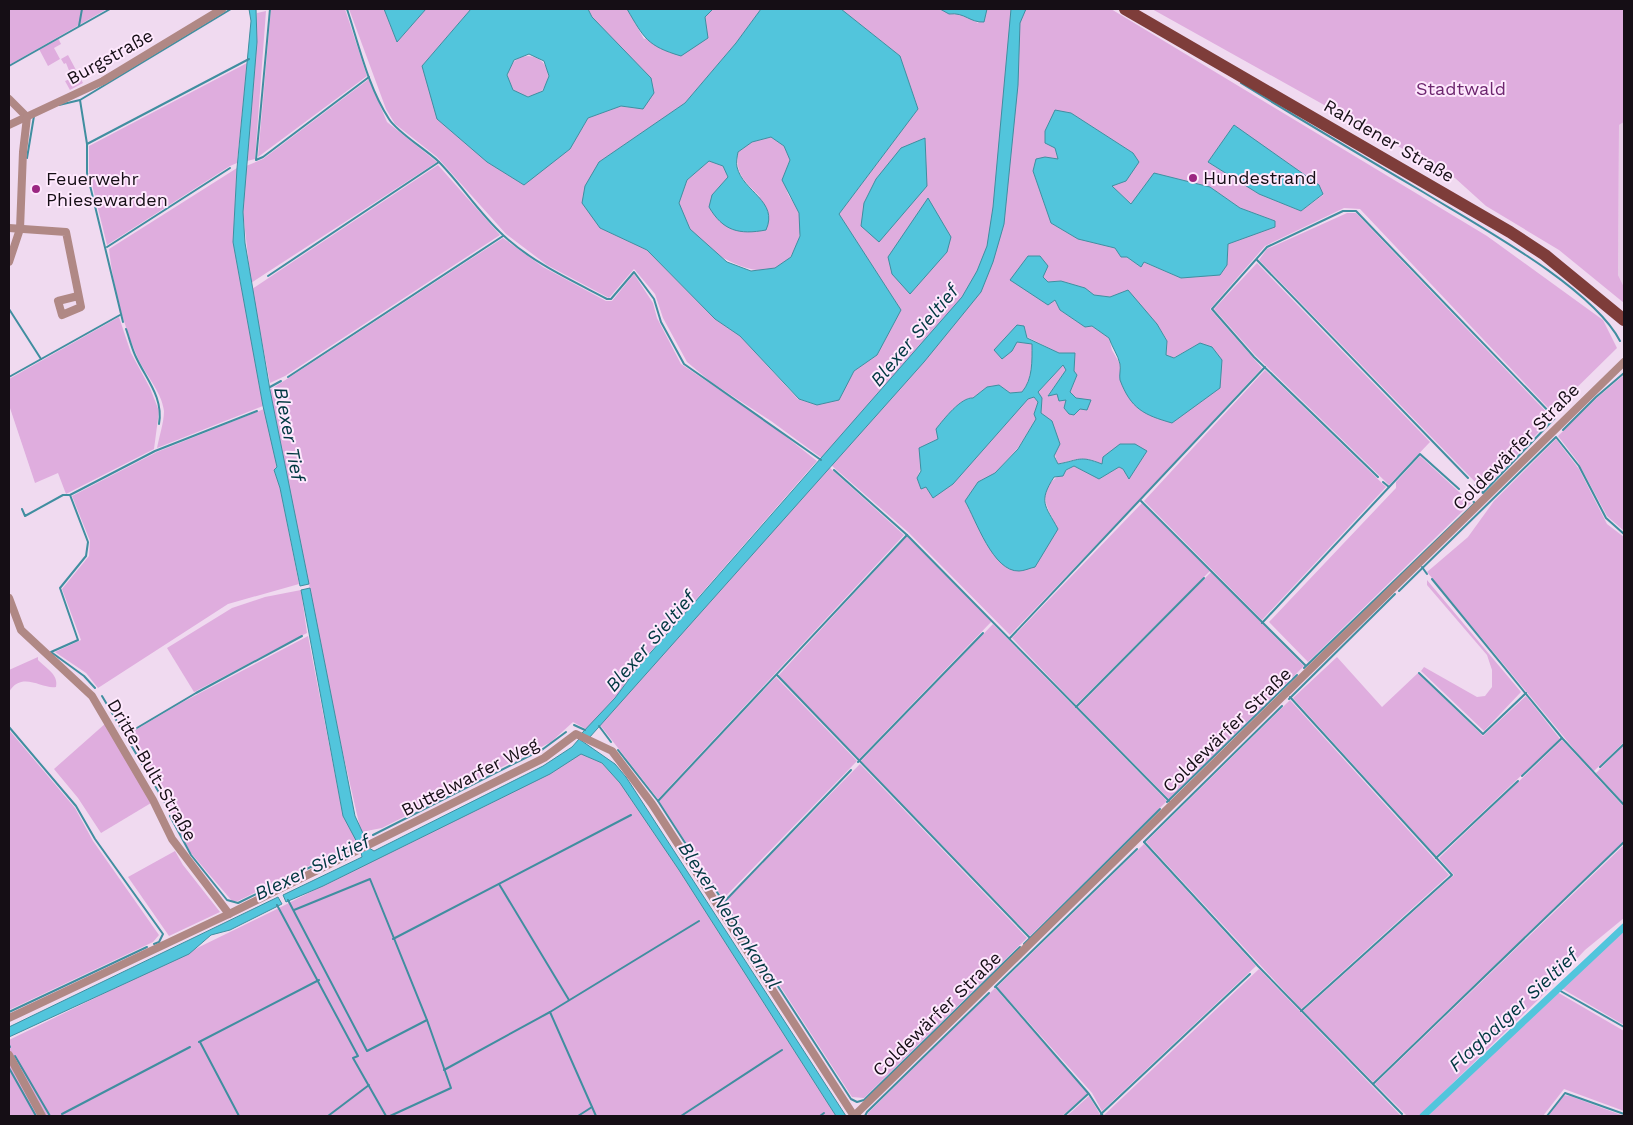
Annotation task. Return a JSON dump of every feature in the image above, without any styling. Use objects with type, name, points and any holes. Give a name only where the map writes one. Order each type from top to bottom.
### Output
[{"type":"main road","name":"Rahdener Straße","points":[[1126,9],[1510,232],[1545,255],[1624,320]]},
{"type":"street","name":"Burgstraße","points":[[9,126],[103,81],[222,9]]},
{"type":"street","points":[[9,99],[27,117],[23,152],[20,229],[9,262]]},
{"type":"street","points":[[9,228],[66,232],[81,307],[62,316],[58,301],[78,296]]},
{"type":"street","name":"Coldewärfer Straße","points":[[854,1116],[1623,364]]},
{"type":"street","name":"Dritte-Bult-Straße","points":[[9,598],[21,630],[92,696],[153,800],[172,839],[229,914]]},
{"type":"street","name":"Buttelwarfer Weg","points":[[229,914],[549,755],[576,734],[591,743],[612,751],[652,804],[854,1116]]},
{"type":"street","points":[[9,1018],[229,914]]},
{"type":"street","points":[[9,1055],[42,1116]]},
{"type":"shaded area","points":[[1624,122],[1624,287],[1618,275],[1619,125]]},
{"type":"green space","points":[[9,9],[107,9],[9,65]]},
{"type":"green space","points":[[271,9],[345,9],[367,76],[258,157]]},
{"type":"green space","points":[[349,9],[384,9],[397,42],[426,9],[471,9],[422,66],[570,149],[588,118],[621,106],[643,109],[588,9],[627,9],[644,39],[705,17],[713,9],[761,9],[736,43],[685,103],[599,162],[600,228],[647,250],[715,319],[740,336],[798,399],[817,405],[839,399],[854,371],[877,355],[901,310],[839,214],[918,109],[900,56],[841,9],[940,9],[949,14],[959,13],[978,23],[987,9],[1111,9],[1487,236],[1603,320],[1617,348],[1552,412],[1360,209],[1344,208],[1265,246],[1210,309],[1262,368],[1150,489],[1010,635],[908,532],[831,465],[771,421],[711,382],[687,362],[663,318],[655,294],[634,269],[609,298],[547,265],[506,234],[437,157],[395,124],[386,109]],"holes":[[[1071,113],[1133,153],[1111,186],[1132,204],[1154,173],[1210,187],[1240,208],[1275,221],[1228,244],[1227,265],[1181,278],[1143,262],[1141,267],[1127,257],[1121,257],[1116,248],[1078,239],[1051,223],[1033,171],[1045,157],[1058,160],[1055,148]],[[1234,125],[1323,195],[1301,211],[1259,194],[1208,162]],[[1029,256],[1047,266],[1043,277],[1048,282],[1061,281],[1085,288],[1093,295],[1110,297],[1157,324],[1167,340],[1166,355],[1173,358],[1200,343],[1130,399],[1120,378],[1120,364],[1112,350],[1109,338],[1092,326],[1085,327],[1060,310]],[[1024,326],[1027,337],[1059,353],[1075,354],[1074,371],[1077,375],[1070,392],[1076,398],[1067,411],[1064,408],[1066,400],[1057,394],[1048,395],[1067,369],[1063,365],[1037,393],[1042,398],[1041,413],[1058,464],[1076,459],[1085,459],[1103,465],[1147,451],[1129,478],[1123,469],[1119,467],[1099,479],[1074,466],[1054,480],[1045,492],[1045,499],[1058,529],[978,523],[965,501],[978,483],[995,473],[1018,448],[1036,419],[1034,414],[1038,402],[1034,397],[1028,399],[933,498],[926,487],[921,488],[917,478],[930,444],[938,439],[954,408],[968,398],[973,398],[987,387],[999,385],[1010,393],[1022,392],[1026,387],[1032,363],[1032,344],[1017,342],[1012,351]]]},
{"type":"green space","name":"Stadtwald","points":[[1152,9],[1624,9],[1624,122],[1619,125],[1618,275],[1624,287],[1624,303],[1559,250],[1486,206],[1455,178]]},
{"type":"green space","points":[[266,11],[255,159],[247,161],[257,42],[257,13]]},
{"type":"green space","points":[[58,38],[61,44],[54,48],[60,59],[48,66],[39,49]]},
{"type":"green space","points":[[68,55],[83,83],[70,90],[65,81],[72,78],[66,63],[64,64],[61,59]]},
{"type":"green space","points":[[532,56],[539,59],[545,65],[548,76],[547,84],[539,93],[532,96],[524,96],[517,93],[509,84],[508,72],[511,65],[520,57]]},
{"type":"green space","points":[[247,63],[237,163],[107,245],[89,172],[89,146]]},
{"type":"green space","points":[[369,79],[387,122],[437,162],[251,283],[243,212],[246,166],[263,159]]},
{"type":"green space","points":[[771,137],[784,146],[790,160],[786,172],[786,186],[788,194],[798,211],[800,230],[792,254],[782,265],[770,270],[755,270],[723,258],[709,249],[689,228],[679,203],[687,180],[709,161],[723,166],[728,177],[712,195],[760,197],[742,177],[737,160],[738,152],[752,142]]},
{"type":"green space","points":[[438,165],[500,235],[285,376],[270,383],[252,289]]},
{"type":"green space","points":[[237,168],[233,242],[263,406],[157,448],[164,415],[163,404],[140,362],[127,330],[116,290],[109,249]]},
{"type":"green space","points":[[1347,213],[1356,213],[1552,418],[1483,490],[1259,260],[1267,249]]},
{"type":"green space","points":[[503,238],[543,267],[606,301],[612,301],[634,274],[653,303],[657,318],[681,364],[766,421],[817,461],[638,666],[615,698],[586,729],[573,722],[551,742],[382,828],[361,832],[342,749],[270,390]]},
{"type":"green space","points":[[1257,263],[1430,442],[1389,485],[1255,355],[1214,309]]},
{"type":"green space","points":[[119,317],[131,353],[150,388],[159,411],[154,449],[66,494],[58,473],[35,483],[9,405],[9,379]]},
{"type":"green space","points":[[1265,370],[1386,487],[1262,620],[1144,501]]},
{"type":"green space","points":[[1624,375],[1624,531],[1607,516],[1578,462],[1558,436]]},
{"type":"green space","points":[[264,409],[277,467],[274,471],[280,488],[299,584],[228,604],[98,688],[86,673],[55,652],[81,640],[62,589],[89,556],[90,541],[72,496],[157,452]]},
{"type":"green space","points":[[1556,439],[1579,469],[1607,524],[1624,537],[1624,742],[1593,772],[1427,572],[1468,537],[1494,501]]},
{"type":"green space","points":[[1420,456],[1471,503],[1308,662],[1269,622],[1396,488],[1396,482]]},
{"type":"green space","points":[[829,467],[904,535],[658,799],[600,725]]},
{"type":"green space","points":[[1142,503],[1210,571],[1076,705],[1012,638]]},
{"type":"green space","points":[[907,536],[992,621],[859,759],[778,676]]},
{"type":"green space","points":[[1211,572],[1304,666],[1169,799],[1078,707]]},
{"type":"green space","points":[[1427,580],[1521,692],[1484,731],[1421,671],[1424,667],[1477,697],[1485,696],[1492,687],[1492,670],[1487,655],[1427,585]]},
{"type":"green space","points":[[301,590],[307,633],[194,692],[167,648],[232,608],[265,597]]},
{"type":"green space","points":[[993,624],[1167,801],[1030,936],[861,761]]},
{"type":"green space","points":[[308,636],[343,816],[357,842],[238,901],[232,901],[191,853],[178,830],[168,804],[127,735],[181,703]]},
{"type":"green space","points":[[38,657],[38,660],[54,675],[56,687],[32,682],[20,682],[9,692],[9,670]]},
{"type":"green space","points":[[1337,657],[1382,707],[1418,673],[1483,736],[1526,696],[1560,739],[1436,856],[1293,698]]},
{"type":"green space","points":[[776,677],[857,761],[723,899],[659,801]]},
{"type":"green space","points":[[1290,700],[1449,875],[1301,1009],[1146,842]]},
{"type":"green space","points":[[106,723],[151,803],[101,833],[78,798],[54,769]]},
{"type":"green space","points":[[9,730],[75,808],[93,841],[159,935],[153,942],[9,1010]]},
{"type":"green space","points":[[1562,740],[1624,807],[1624,841],[1373,1082],[1303,1011],[1454,875],[1439,858]]},
{"type":"green space","points":[[1624,745],[1624,804],[1596,773]]},
{"type":"green space","points":[[581,754],[602,763],[620,783],[679,870],[836,1116],[9,1116],[9,1040],[277,909]]},
{"type":"green space","points":[[860,764],[1027,938],[864,1098],[852,1097],[725,901]]},
{"type":"green space","points":[[1144,844],[1256,966],[1102,1111],[1092,1093],[997,987]]},
{"type":"green space","points":[[1624,845],[1624,918],[1585,950],[1540,998],[1419,1116],[1407,1116],[1375,1084]]},
{"type":"green space","points":[[175,851],[183,865],[220,912],[169,936],[128,877]]},
{"type":"green space","points":[[1624,931],[1624,1025],[1561,988]]},
{"type":"green space","points":[[1259,969],[1401,1116],[1104,1115]]},
{"type":"green space","points":[[995,988],[1088,1093],[1062,1116],[867,1116],[868,1113]]},
{"type":"green space","points":[[1557,992],[1624,1031],[1624,1111],[1564,1089],[1543,1116],[1428,1116]]},
{"type":"green space","points":[[1563,1095],[1570,1096],[1624,1116],[1548,1116]]},
{"type":"green space","points":[[1089,1096],[1101,1116],[1067,1116]]},
{"type":"water","points":[[249,9],[256,9],[257,42],[243,212],[245,243],[270,390],[309,584],[300,586],[280,488],[274,470],[277,467],[263,406],[233,242],[237,168],[251,21]]},
{"type":"water","points":[[384,9],[426,9],[397,42]]},
{"type":"water","points":[[471,9],[588,9],[592,17],[651,78],[654,93],[643,109],[621,106],[588,118],[570,149],[524,185],[487,162],[437,119],[422,66]],"holes":[[[529,54],[544,61],[549,76],[543,91],[528,97],[513,90],[507,75],[514,60]]]},
{"type":"water","points":[[627,9],[713,9],[705,17],[708,38],[681,56],[661,49],[648,40]]},
{"type":"water","points":[[761,9],[841,9],[900,56],[918,109],[839,214],[901,310],[877,355],[854,371],[839,400],[817,405],[799,399],[740,336],[715,319],[647,250],[600,228],[582,203],[585,186],[599,162],[685,103],[736,43]],"holes":[[[771,137],[784,146],[790,160],[782,180],[799,213],[800,236],[791,257],[775,268],[751,271],[727,262],[690,229],[679,203],[687,180],[709,161],[723,166],[728,177],[712,195],[709,207],[714,215],[726,226],[733,229],[748,232],[766,230],[769,220],[768,211],[741,176],[737,165],[738,152],[752,142]]]},
{"type":"water","points":[[940,9],[987,9],[984,22],[979,22],[959,15],[949,14]]},
{"type":"water","points":[[1011,9],[1026,9],[1020,23],[1018,85],[1004,224],[993,262],[981,292],[924,362],[589,738],[582,733],[615,698],[638,667],[962,297],[977,271],[987,246],[993,207]]},
{"type":"water","points":[[1055,110],[1071,113],[1133,153],[1139,162],[1126,181],[1112,186],[1131,204],[1154,173],[1210,187],[1240,208],[1275,221],[1275,227],[1228,244],[1227,265],[1220,275],[1181,278],[1144,262],[1141,267],[1127,257],[1121,257],[1115,248],[1078,239],[1051,223],[1033,171],[1036,159],[1045,157],[1058,159],[1055,148],[1045,143],[1045,131]]},
{"type":"water","points":[[1234,125],[1319,185],[1323,194],[1301,211],[1259,194],[1208,162]]},
{"type":"water","points":[[925,138],[927,186],[879,242],[861,226],[864,203],[876,179],[901,148]]},
{"type":"water","points":[[928,198],[951,237],[947,252],[910,294],[892,274],[888,257]]},
{"type":"water","points":[[1028,256],[1040,256],[1048,266],[1043,277],[1048,282],[1061,281],[1085,288],[1094,295],[1110,297],[1128,290],[1157,324],[1167,341],[1166,355],[1174,358],[1200,343],[1212,347],[1222,360],[1220,388],[1172,423],[1146,414],[1134,404],[1124,390],[1120,380],[1118,357],[1109,338],[1092,326],[1085,327],[1060,310],[1055,300],[1048,305],[1010,280]]},
{"type":"water","points":[[1017,325],[1024,326],[1027,338],[1059,353],[1075,353],[1074,371],[1077,375],[1070,392],[1076,398],[1091,400],[1087,410],[1080,409],[1074,415],[1069,414],[1064,408],[1066,400],[1059,401],[1057,394],[1048,396],[1066,370],[1063,365],[1038,392],[1042,398],[1041,413],[1052,421],[1060,444],[1054,456],[1058,464],[1084,459],[1102,464],[1103,457],[1120,444],[1135,444],[1147,451],[1129,479],[1123,469],[1119,467],[1099,479],[1074,466],[1066,470],[1063,476],[1054,477],[1046,492],[1045,503],[1058,529],[1035,567],[1023,571],[1010,569],[993,554],[986,544],[965,501],[978,482],[995,473],[1018,449],[1036,419],[1034,414],[1038,402],[1034,397],[1028,399],[953,484],[933,498],[926,487],[921,489],[917,478],[921,471],[919,448],[938,439],[936,429],[958,405],[963,401],[973,398],[987,387],[999,385],[1010,393],[1022,392],[1026,387],[1031,369],[1032,344],[1017,342],[1012,351],[1002,359],[994,350]]},
{"type":"water","points":[[310,588],[355,816],[367,842],[359,846],[343,816],[301,590]]},
{"type":"water","points":[[579,739],[615,764],[626,777],[846,1116],[836,1116],[679,870],[620,783],[602,763],[581,754],[550,774],[323,886],[286,902],[283,895],[362,857],[361,852],[369,848],[374,851],[543,766],[572,747]]},
{"type":"water","points":[[278,897],[282,904],[230,930],[211,935],[189,954],[9,1037],[9,1027]]},
{"type":"waterway","points":[[79,26],[82,9]]},
{"type":"waterway","points":[[9,66],[110,9]]},
{"type":"waterway","points":[[59,105],[80,100],[231,9]]},
{"type":"waterway","points":[[270,9],[256,160],[263,157],[369,77]]},
{"type":"waterway","points":[[347,9],[370,80],[389,119],[405,135],[438,161],[503,235],[540,263],[607,299],[611,299],[634,272],[654,299],[661,322],[684,364],[821,460]]},
{"type":"waterway","points":[[87,144],[249,59]]},
{"type":"waterway","points":[[1241,83],[1502,239],[1560,279],[1585,300],[1606,320],[1620,341]]},
{"type":"waterway","points":[[80,100],[87,144],[87,173],[123,322]]},
{"type":"waterway","points":[[27,158],[34,116]]},
{"type":"waterway","points":[[268,276],[439,162]]},
{"type":"waterway","points":[[107,247],[230,168]]},
{"type":"waterway","points":[[1378,477],[1254,357],[1212,309],[1267,247],[1343,211],[1356,211],[1555,418],[1483,493],[1475,485]]},
{"type":"waterway","name":"Blexer Tief","points":[[288,377],[503,236]]},
{"type":"waterway","points":[[1257,260],[1468,478]]},
{"type":"waterway","points":[[9,309],[41,359]]},
{"type":"waterway","points":[[9,377],[120,315]]},
{"type":"waterway","points":[[126,329],[135,355],[156,396],[160,414],[159,424]]},
{"type":"waterway","points":[[1010,638],[1265,367]]},
{"type":"waterway","points":[[1563,430],[1596,397],[1624,373]]},
{"type":"waterway","name":"Blexer Tief","points":[[270,387],[281,381]]},
{"type":"waterway","points":[[95,688],[84,676],[51,652],[78,640],[60,588],[86,556],[88,542],[70,495],[155,451],[257,411]]},
{"type":"waterway","points":[[1399,591],[1556,437],[1579,466],[1606,518],[1624,534]]},
{"type":"waterway","points":[[1262,623],[1420,454],[1459,489]]},
{"type":"waterway","points":[[834,470],[907,535],[1169,801]]},
{"type":"waterway","points":[[1383,482],[1389,487]]},
{"type":"waterway","points":[[1304,668],[1475,503],[1465,494]]},
{"type":"waterway","points":[[22,509],[25,516],[63,495],[70,495]]},
{"type":"waterway","points":[[1141,501],[1305,665]]},
{"type":"waterway","points":[[658,801],[907,535]]},
{"type":"waterway","points":[[1422,567],[1427,574]]},
{"type":"waterway","points":[[1076,707],[1204,578]]},
{"type":"waterway","points":[[1432,579],[1562,738],[1624,805]]},
{"type":"waterway","points":[[1289,699],[1395,594]]},
{"type":"waterway","points":[[858,762],[983,633]]},
{"type":"waterway","points":[[125,735],[196,693],[302,636]]},
{"type":"waterway","points":[[1419,673],[1483,734],[1526,693]]},
{"type":"waterway","points":[[777,675],[1030,938]]},
{"type":"waterway","points":[[1167,802],[1297,675]]},
{"type":"waterway","points":[[102,696],[167,806]]},
{"type":"waterway","points":[[1290,697],[1452,875],[1301,1011]]},
{"type":"waterway","points":[[1144,842],[1282,706]]},
{"type":"waterway","points":[[574,725],[585,730]]},
{"type":"waterway","points":[[599,726],[611,742]]},
{"type":"waterway","points":[[9,727],[76,806],[95,839],[163,934],[159,942],[154,944]]},
{"type":"waterway","name":"Blexer Sieltief","points":[[373,835],[543,749],[566,732]]},
{"type":"waterway","points":[[1522,776],[1562,738]]},
{"type":"waterway","points":[[1600,767],[1624,744]]},
{"type":"waterway","name":"Blexer Nebenkanal","points":[[618,750],[658,801],[851,1099],[857,1102],[864,1100],[1020,947]]},
{"type":"waterway","name":"Blexer Nebenkanal","points":[[724,902],[851,770]]},
{"type":"waterway","points":[[1436,858],[1518,781]]},
{"type":"waterway","points":[[1024,944],[1160,809]]},
{"type":"waterway","points":[[393,939],[631,815]]},
{"type":"waterway","name":"Blexer Sieltief","points":[[170,816],[191,855],[227,900],[238,903],[351,847]]},
{"type":"waterway","points":[[1144,842],[1258,966],[1402,1114]]},
{"type":"waterway","points":[[1373,1084],[1624,842]]},
{"type":"waterway","points":[[995,987],[1137,849]]},
{"type":"waterway","points":[[294,910],[370,879],[427,1020],[451,1088],[390,1116]]},
{"type":"waterway","points":[[499,884],[569,1000]]},
{"type":"waterway","name":"Blexer Sieltief","points":[[288,900],[367,1051],[427,1020]]},
{"type":"waterway","name":"Blexer Sieltief","points":[[277,905],[358,1056],[353,1058],[386,1116]]},
{"type":"waterway","points":[[444,1070],[550,1012],[699,921]]},
{"type":"waterway","name":"Flagbalger Sieltief","points":[[1423,1116],[1624,927]]},
{"type":"waterway","points":[[9,1012],[147,947]]},
{"type":"waterway","points":[[1101,1114],[1250,974]]},
{"type":"waterway","points":[[199,1042],[319,980]]},
{"type":"waterway","points":[[996,987],[1089,1094],[1103,1116]]},
{"type":"waterway","points":[[1557,989],[1624,1027]]},
{"type":"waterway","points":[[865,1116],[989,993]]},
{"type":"waterway","points":[[550,1012],[596,1116]]},
{"type":"waterway","points":[[200,1042],[239,1116]]},
{"type":"waterway","points":[[62,1114],[190,1047]]},
{"type":"waterway","points":[[681,1116],[782,1050]]},
{"type":"waterway","points":[[15,1056],[50,1116]]},
{"type":"waterway","points":[[9,1068],[36,1116]]},
{"type":"waterway","points":[[328,1116],[369,1085]]},
{"type":"waterway","points":[[1547,1116],[1565,1093],[1624,1114]]},
{"type":"waterway","points":[[1064,1116],[1088,1094]]},
{"type":"waterway","points":[[578,1116],[592,1107]]},
{"type":"waterway","points":[[820,1116],[824,1113]]},
{"type":"place","name":"Hundestrand","points":[[1193,178]]},
{"type":"place","name":"Feuerwehr Phiesewarden","points":[[36,189]]}]
